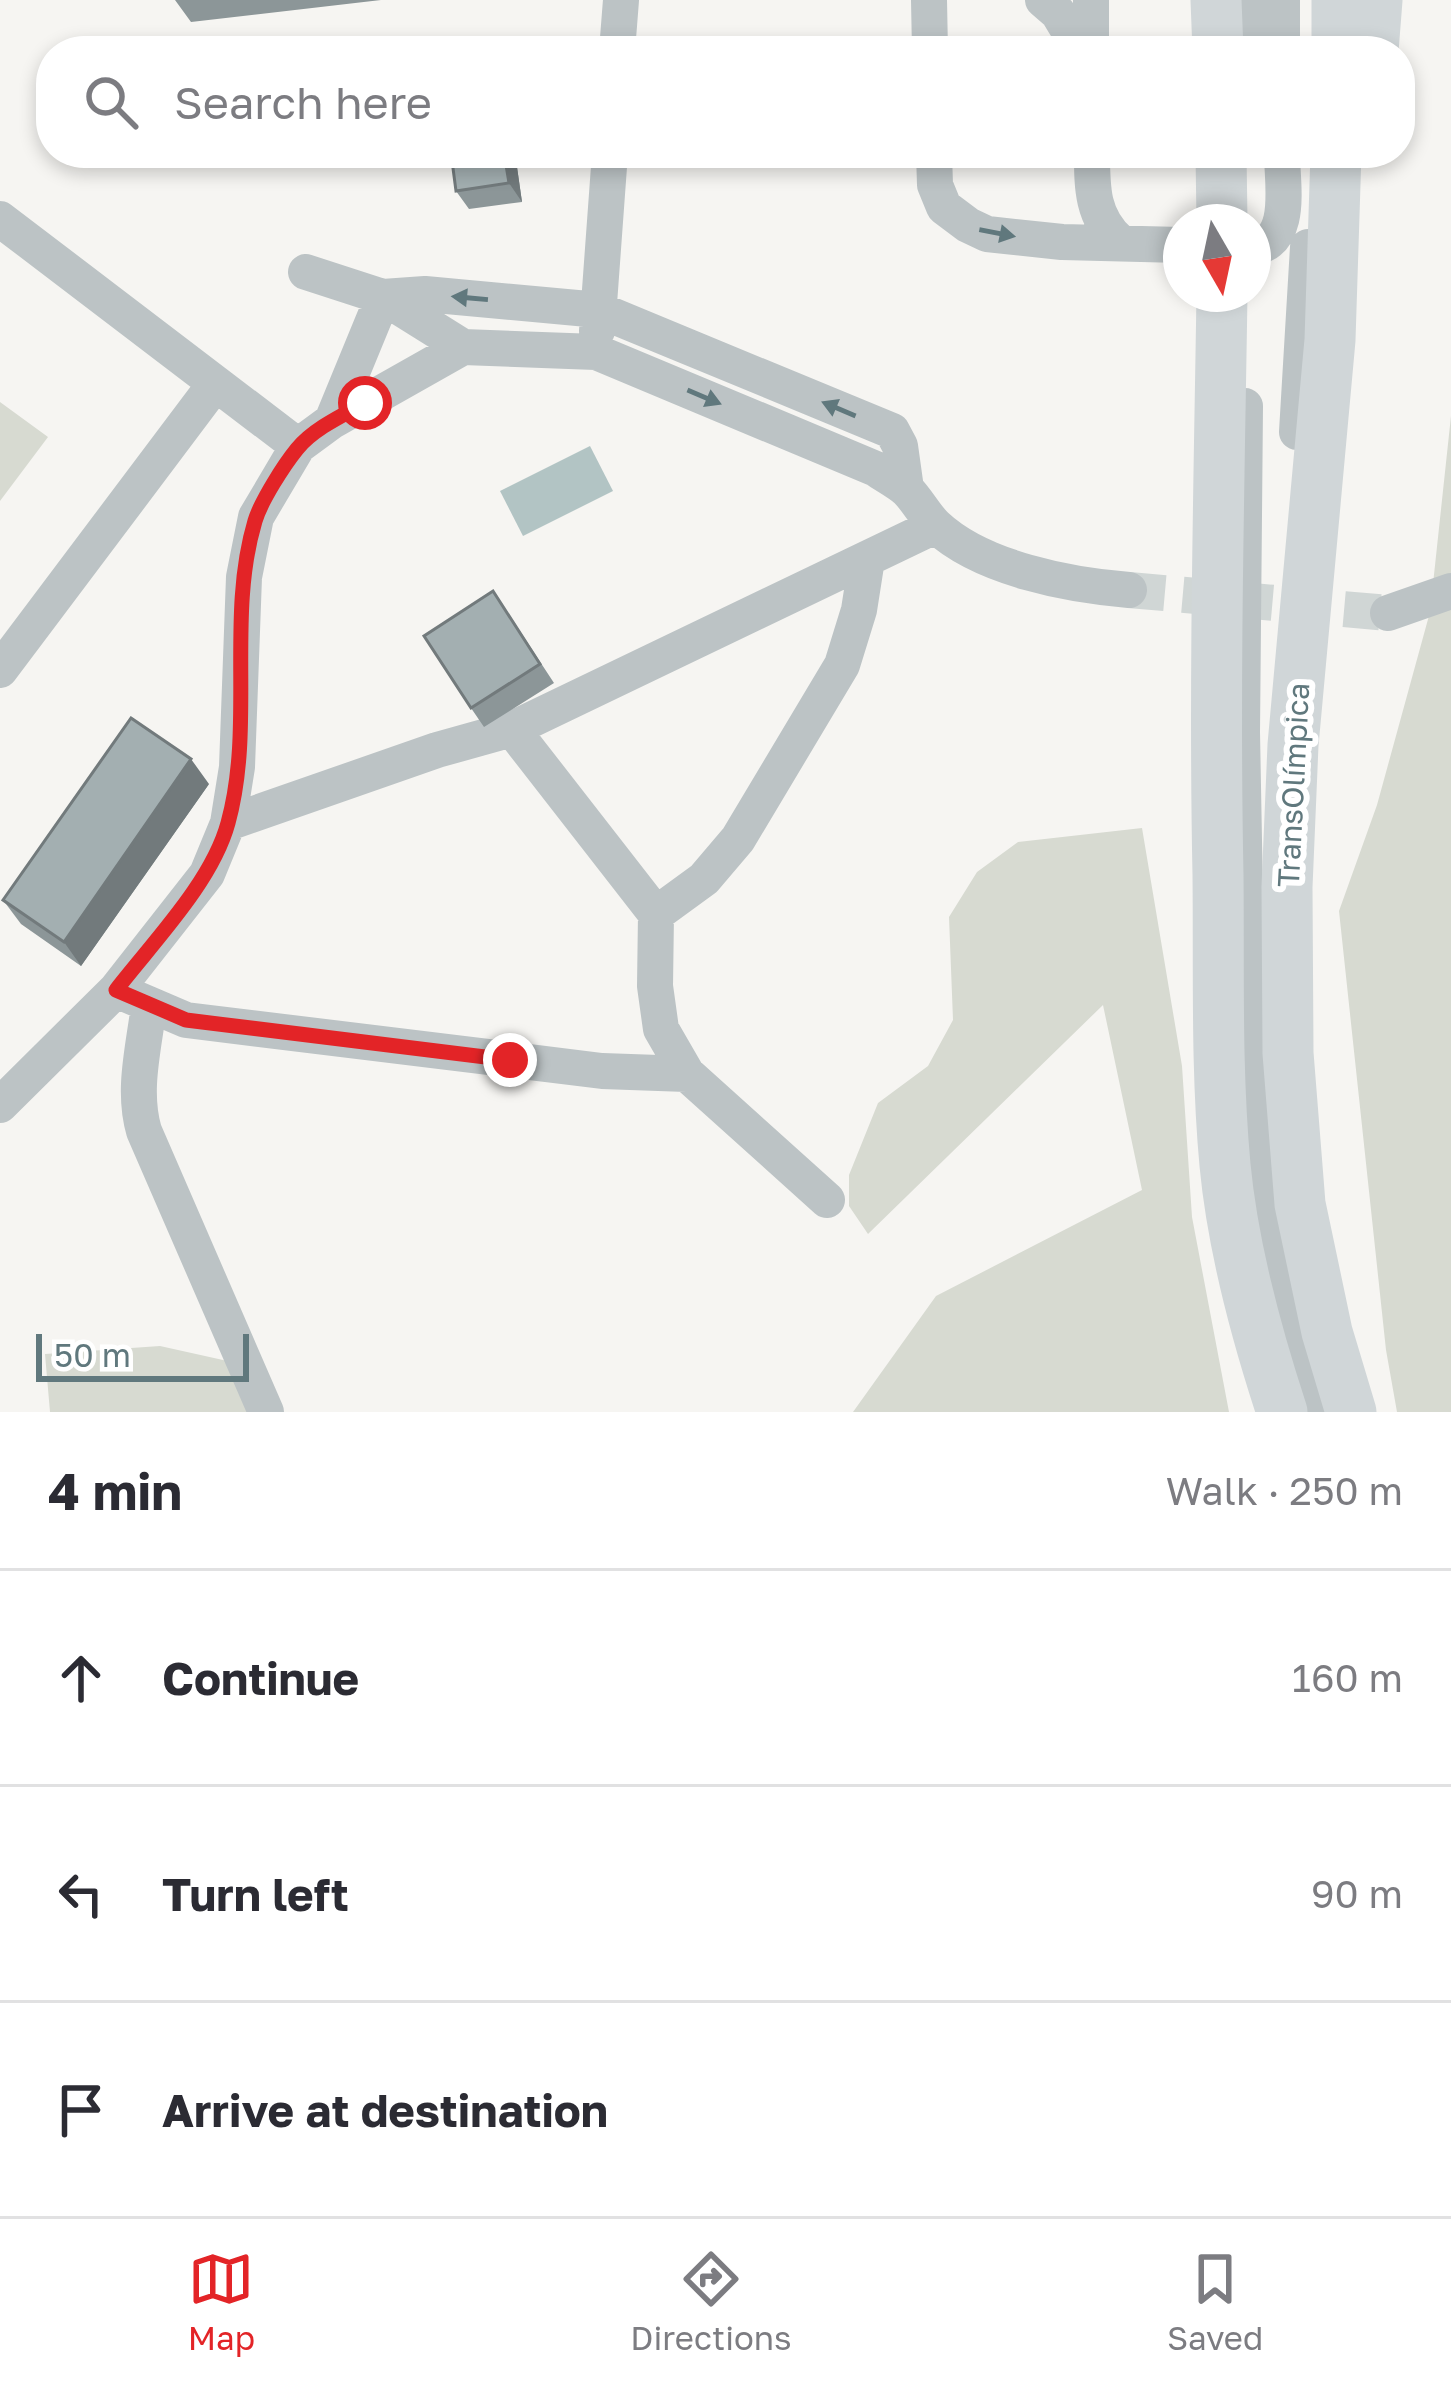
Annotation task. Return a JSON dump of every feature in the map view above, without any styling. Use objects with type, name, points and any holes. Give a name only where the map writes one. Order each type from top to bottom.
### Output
[{"type":"highway","points":[[1336,36],[1337,0]]},
{"type":"highway","points":[[1374,36],[1377,0]]},
{"type":"highway","points":[[1225,204],[1232,168]]},
{"type":"highway","name":"TransOlímpica","points":[[1336,168],[1330,340],[1293,745],[1287,887],[1288,1054],[1300,1204],[1327,1332],[1351,1412]]},
{"type":"highway","points":[[1335,226],[1353,168]]},
{"type":"highway","points":[[1222,312],[1214,731],[1219,1060],[1232,1214],[1259,1340],[1282,1412]]},
{"type":"street","points":[[618,36],[621,0]]},
{"type":"street","points":[[928,0],[929,36]]},
{"type":"street","points":[[1042,0],[1058,13],[1072,36]]},
{"type":"street","points":[[1091,0],[1091,36]]},
{"type":"street","points":[[1282,0],[1282,36]]},
{"type":"street","points":[[1314,0],[1314,36]]},
{"type":"street","points":[[596,352],[609,168]]},
{"type":"street","points":[[934,168],[934,185],[944,207],[987,234],[1062,242],[1163,244]]},
{"type":"street","points":[[1236,168],[1243,204]]},
{"type":"street","points":[[1271,241],[1282,217],[1282,168]]},
{"type":"street","name":"TransOlímpica","points":[[1312,168],[1271,883],[1272,1054],[1285,1204],[1336,1412]]},
{"type":"street","points":[[1062,242],[1087,215],[1092,169]]},
{"type":"street","points":[[1092,169],[1098,216],[1120,242]]},
{"type":"street","points":[[0,219],[298,446]]},
{"type":"street","points":[[306,272],[383,297],[463,347],[596,352],[876,469],[906,489],[935,526],[963,547],[1009,566],[1081,586],[1129,590]]},
{"type":"street","points":[[383,297],[425,294],[599,310],[892,431],[900,446],[906,489]]},
{"type":"street","points":[[332,421],[383,297]]},
{"type":"street","name":"TransOlímpica","points":[[1246,312],[1242,732],[1248,1058],[1260,1208],[1286,1331],[1311,1412]]},
{"type":"street","points":[[0,1105],[133,997],[207,874],[228,824],[237,766],[244,577],[256,517],[298,446],[332,421],[463,347]]},
{"type":"street","points":[[0,670],[215,384]]},
{"type":"street","points":[[228,824],[437,750],[512,729],[935,526]]},
{"type":"street","points":[[656,914],[704,879],[738,839],[842,665],[859,610],[867,559]]},
{"type":"street","points":[[1388,613],[1451,590]]},
{"type":"street","points":[[512,729],[656,914],[655,986],[661,1029],[687,1074],[827,1199]]},
{"type":"street","points":[[133,997],[186,1020],[602,1071],[687,1074]]},
{"type":"street","points":[[133,997],[138,1109],[144,1132],[266,1412]]},
{"type":"shaded area","points":[[0,402],[48,437],[0,501]]},
{"type":"shaded area","points":[[1451,416],[1451,1412],[1397,1412],[1386,1350],[1339,911],[1377,805],[1430,612]]},
{"type":"shaded area","points":[[590,446],[613,491],[523,536],[500,491]]},
{"type":"shaded area","points":[[1142,828],[1182,1066],[1192,1217],[1229,1412],[853,1412],[936,1296],[1142,1190],[1103,1005],[868,1234],[849,1206],[849,1175],[878,1103],[928,1066],[953,1020],[949,917],[977,872],[1018,842]]},
{"type":"shaded area","points":[[160,1346],[241,1364],[257,1412],[50,1412],[45,1354]]},
{"type":"building","points":[[453,168],[506,168],[509,183],[456,191]]},
{"type":"building","points":[[493,591],[540,664],[471,708],[424,636]]},
{"type":"building","points":[[131,718],[191,759],[64,942],[3,900]]},
{"type":"tunnel","points":[[1129,590],[1388,613]]},
{"type":"route","points":[[365,403],[298,446],[256,517],[244,577],[237,766],[228,824],[207,874],[116,990],[186,1020],[510,1060]]}]
